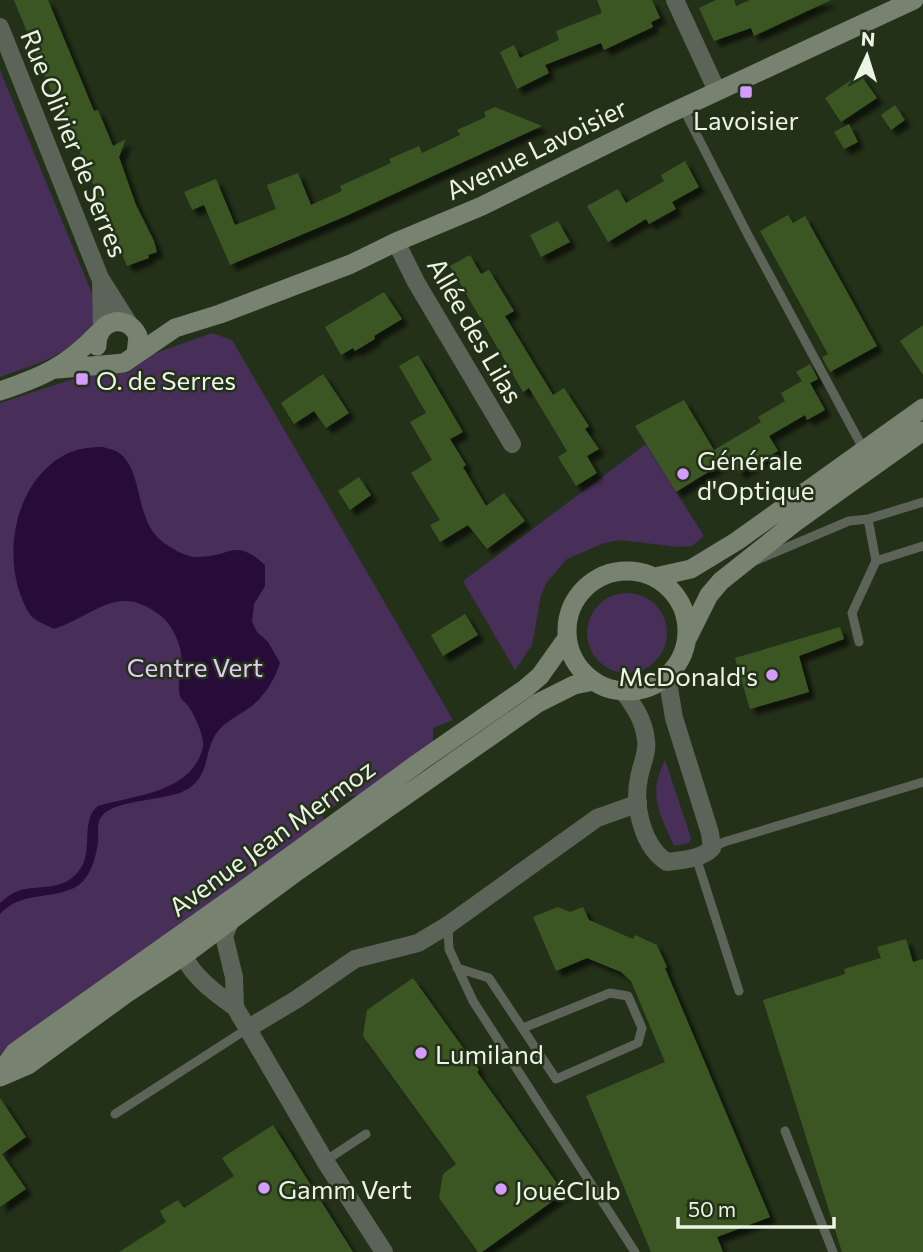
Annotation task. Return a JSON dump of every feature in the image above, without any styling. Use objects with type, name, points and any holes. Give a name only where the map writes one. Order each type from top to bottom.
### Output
[{"type":"main road","name":"Avenue Lavoisier","points":[[136,354],[174,328],[220,314],[351,264],[482,206],[717,91],[914,0]]},
{"type":"main road","points":[[0,391],[58,369],[124,363],[136,354],[139,342],[130,325],[115,321],[58,369]]},
{"type":"main road","name":"Avenue Lavoisier","points":[[130,325],[174,328]]},
{"type":"main road","points":[[100,331],[97,339],[99,352],[114,363]]},
{"type":"main road","points":[[655,578],[691,569],[744,536],[923,408]]},
{"type":"main road","points":[[687,638],[681,602],[665,584],[630,570],[604,575],[593,581],[575,600],[570,612],[567,638],[576,662],[594,681],[607,687],[623,691],[647,687],[667,676],[680,659],[687,638],[709,595],[721,581],[794,523],[923,431]]},
{"type":"main road","name":"Avenue Jean Mermoz","points":[[0,1075],[15,1052],[526,688],[540,676],[567,638]]},
{"type":"main road","name":"Avenue Jean Mermoz","points":[[0,1075],[28,1065],[416,787],[538,703],[574,685],[594,681]]},
{"type":"street","points":[[675,0],[717,91]]},
{"type":"street","name":"Rue Olivier de Serres","points":[[0,27],[100,278],[130,325]]},
{"type":"street","name":"Allée des Lilas","points":[[396,242],[416,282],[512,444]]},
{"type":"street","name":"Rue Olivier de Serres","points":[[100,278],[100,331]]},
{"type":"street","points":[[623,691],[639,712],[647,740],[638,779],[638,802],[650,845],[656,855],[667,862],[696,857],[712,848],[710,833],[674,718],[667,676]]},
{"type":"street","points":[[247,1029],[355,959],[418,943],[597,818],[638,802]]},
{"type":"street","points":[[241,892],[232,909],[181,947],[183,956],[198,976],[235,1007],[325,1161],[384,1252]]},
{"type":"street","points":[[231,920],[224,936],[234,976],[235,1007]]},
{"type":"lane","points":[[683,108],[864,451]]},
{"type":"lane","points":[[742,563],[764,558],[849,521],[868,519],[923,502]]},
{"type":"lane","points":[[859,642],[852,613],[876,561],[868,519]]},
{"type":"lane","points":[[876,561],[923,546]]},
{"type":"lane","points":[[712,848],[724,842],[923,782]]},
{"type":"lane","points":[[696,857],[739,991]]},
{"type":"lane","points":[[447,925],[449,949],[472,1002],[635,1252]]},
{"type":"lane","points":[[457,968],[489,978],[556,1079],[638,1043],[642,1028],[628,996],[610,993],[523,1028]]},
{"type":"lane","points":[[115,1114],[247,1029]]},
{"type":"lane","points":[[785,1130],[833,1252]]},
{"type":"lane","points":[[325,1161],[366,1134]]},
{"type":"green space","points":[[0,70],[93,296],[93,313],[96,320],[75,342],[53,357],[0,377]]},
{"type":"green space","name":"Centre Vert","points":[[212,333],[232,340],[453,720],[433,728],[433,742],[367,793],[348,797],[323,814],[323,822],[0,1054],[0,403],[91,373],[128,373],[153,354]]},
{"type":"green space","points":[[646,444],[704,536],[692,546],[678,547],[620,540],[604,543],[567,559],[547,582],[541,595],[532,645],[515,670],[463,581]]},
{"type":"green space","points":[[627,593],[642,596],[655,605],[664,618],[667,633],[664,648],[655,661],[642,670],[627,673],[612,670],[599,661],[590,648],[587,633],[590,618],[599,605],[612,596]]},
{"type":"green space","points":[[665,760],[691,838],[689,843],[674,846],[660,814],[656,794]]},
{"type":"shaded area","points":[[103,447],[118,452],[126,460],[148,522],[154,534],[164,543],[194,557],[239,550],[265,565],[265,586],[254,604],[252,622],[280,663],[263,695],[217,732],[203,771],[195,784],[179,793],[108,810],[99,822],[94,861],[80,884],[64,892],[17,902],[0,914],[0,903],[13,893],[57,885],[78,872],[86,856],[89,820],[98,806],[153,792],[178,781],[189,773],[202,750],[198,724],[179,693],[181,658],[178,643],[165,619],[146,606],[120,601],[95,609],[54,629],[31,616],[21,597],[15,576],[13,553],[15,530],[30,488],[44,471],[61,457],[81,449]]},
{"type":"building","points":[[14,0],[48,0],[94,111],[98,110],[113,146],[126,139],[119,157],[136,205],[154,241],[157,252],[148,255],[149,258],[127,266],[76,143],[73,145]]},
{"type":"building","points":[[597,0],[652,0],[660,18],[651,22],[653,27],[604,50],[601,43],[545,65],[549,73],[517,89],[500,52],[514,45],[520,58],[559,40],[556,31],[602,13]]},
{"type":"building","points":[[716,0],[734,0],[736,6],[750,0],[831,0],[754,36],[751,28],[714,41],[699,8]]},
{"type":"building","points":[[860,74],[877,98],[841,122],[825,98]]},
{"type":"building","points":[[895,105],[905,120],[891,130],[881,115]]},
{"type":"building","points":[[495,107],[542,126],[346,216],[230,265],[204,205],[192,210],[184,192],[216,179],[235,225],[276,209],[267,185],[298,173],[311,205],[342,191],[340,186],[391,163],[389,159],[419,146],[422,153],[460,135],[457,130],[486,117],[484,112]]},
{"type":"building","points":[[849,124],[858,142],[844,149],[834,132]]},
{"type":"building","points":[[685,161],[699,187],[672,202],[676,209],[649,224],[646,219],[608,242],[587,206],[618,189],[626,203],[664,181],[661,175]]},
{"type":"building","points":[[788,215],[793,223],[805,216],[877,346],[830,372],[822,357],[828,354],[760,231]]},
{"type":"building","points":[[558,221],[570,242],[541,257],[530,235]]},
{"type":"building","points":[[470,255],[481,274],[489,270],[514,311],[505,316],[553,395],[564,388],[589,426],[585,429],[599,449],[587,456],[597,473],[576,486],[558,457],[567,451],[529,388],[523,392],[450,266]]},
{"type":"building","points":[[384,292],[402,319],[355,351],[353,348],[341,355],[325,327]]},
{"type":"building","points":[[923,325],[923,375],[900,341]]},
{"type":"building","points":[[418,355],[463,432],[450,439],[486,506],[504,493],[525,521],[487,549],[468,525],[440,542],[430,525],[440,520],[411,473],[432,460],[410,422],[426,413],[399,366]]},
{"type":"building","points":[[810,364],[818,379],[810,383],[825,410],[807,420],[805,415],[769,436],[778,451],[739,473],[731,458],[676,492],[635,426],[684,400],[714,450],[761,422],[758,417],[785,401],[781,393],[802,381],[796,372]]},
{"type":"building","points":[[323,374],[349,413],[326,428],[314,411],[294,424],[281,403]]},
{"type":"building","points":[[359,477],[371,495],[350,510],[338,491]]},
{"type":"building","points":[[465,614],[478,635],[443,656],[431,635]]},
{"type":"building","name":"McDonald's","points":[[840,627],[844,639],[799,656],[809,692],[750,709],[735,658]]},
{"type":"building","points":[[558,907],[570,912],[583,907],[589,920],[633,939],[635,935],[657,945],[770,1217],[717,1237],[723,1252],[651,1252],[586,1096],[665,1062],[631,981],[621,972],[587,958],[556,971],[533,917]]},
{"type":"building","points":[[906,939],[913,962],[923,959],[923,1252],[842,1252],[763,1000],[845,974],[844,969],[881,958],[877,947]]},
{"type":"building","points":[[413,978],[564,1193],[482,1252],[478,1252],[439,1198],[443,1174],[456,1164],[363,1036],[367,1010]]},
{"type":"building","points":[[0,1098],[26,1137],[2,1154],[26,1189],[0,1207]]},
{"type":"building","name":"Gamm Vert","points":[[273,1125],[353,1252],[119,1252],[166,1222],[160,1211],[178,1200],[184,1208],[234,1176],[222,1158]]},
{"type":"place","name":"Lavoisier","points":[[746,92]]},
{"type":"place","name":"O. de Serres","points":[[82,379]]},
{"type":"place","name":"Générale d'Optique","points":[[683,474]]},
{"type":"place","name":"McDonald's","points":[[772,675]]},
{"type":"place","name":"Lumiland","points":[[421,1053]]},
{"type":"place","name":"Gamm Vert","points":[[264,1188]]},
{"type":"place","name":"JouéClub","points":[[501,1189]]}]
